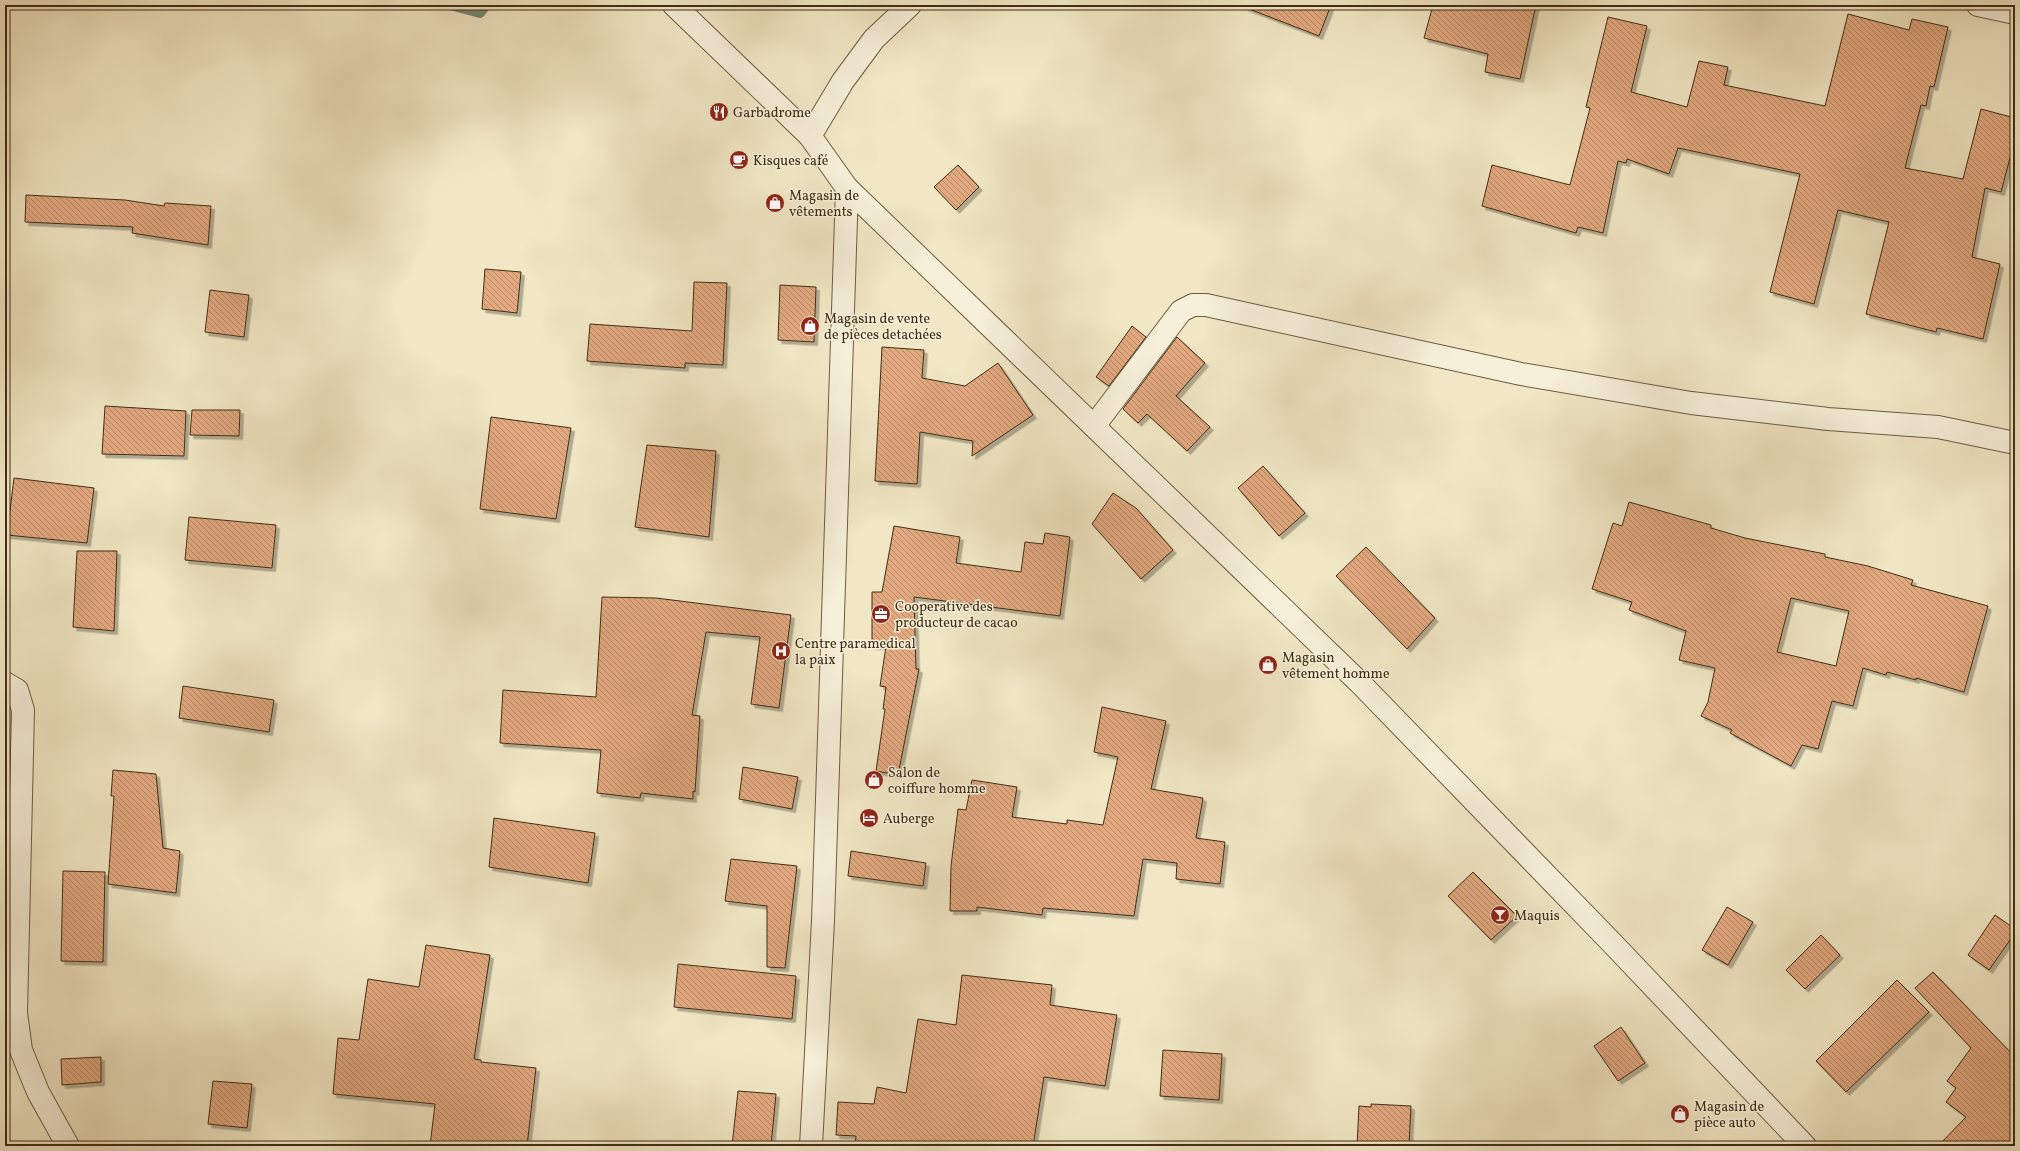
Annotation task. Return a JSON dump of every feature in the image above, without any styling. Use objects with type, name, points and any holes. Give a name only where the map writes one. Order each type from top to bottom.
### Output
[{"type":"street","points":[[674,5],[810,136],[847,188],[1360,683],[1613,944],[1805,1146]]},
{"type":"street","points":[[810,136],[843,82],[874,39],[910,5]]},
{"type":"street","points":[[1978,5],[2015,13]]},
{"type":"street","points":[[811,1146],[823,913],[847,188]]},
{"type":"street","points":[[1094,426],[1181,311],[1193,305],[1206,305],[1521,374],[1690,403],[1828,419],[1938,427],[2015,443]]},
{"type":"street","points":[[5,683],[16,690],[23,710],[10,1013],[21,1050],[38,1092],[68,1146]]},
{"type":"building","points":[[1245,5],[1331,5],[1319,36],[1244,7]]},
{"type":"building","points":[[1433,5],[1536,5],[1520,79],[1485,72],[1488,54],[1424,38]]},
{"type":"building","points":[[1848,14],[1909,30],[1912,19],[1948,27],[1934,87],[1930,86],[1926,106],[1921,105],[1905,168],[1963,179],[1981,109],[2015,118],[2015,139],[2001,192],[1985,188],[1972,257],[2000,264],[1983,339],[1937,328],[1936,332],[1866,314],[1889,222],[1838,210],[1814,304],[1770,292],[1800,174],[1678,148],[1669,174],[1627,159],[1626,163],[1618,161],[1603,233],[1578,227],[1576,233],[1482,206],[1492,165],[1570,185],[1590,108],[1586,107],[1608,17],[1647,26],[1631,92],[1687,107],[1699,61],[1728,67],[1724,85],[1825,106]]},
{"type":"building","points":[[958,165],[979,187],[956,210],[934,187]]},
{"type":"building","points":[[26,195],[125,200],[164,206],[165,203],[211,206],[208,245],[132,233],[133,227],[25,222]]},
{"type":"building","points":[[485,269],[521,272],[517,313],[482,309]]},
{"type":"building","points":[[694,282],[727,283],[723,365],[685,363],[685,368],[587,361],[590,324],[692,331]]},
{"type":"building","points":[[780,285],[816,287],[814,342],[778,340]]},
{"type":"building","points":[[210,290],[249,295],[244,337],[205,332]]},
{"type":"building","points":[[1132,326],[1146,337],[1109,386],[1096,377]]},
{"type":"building","points":[[1177,337],[1205,363],[1176,396],[1210,427],[1187,451],[1147,414],[1138,423],[1123,409]]},
{"type":"building","points":[[882,347],[924,350],[922,378],[965,386],[998,363],[1033,415],[972,456],[973,441],[920,432],[917,484],[875,481]]},
{"type":"building","points":[[105,406],[186,411],[184,456],[102,454]]},
{"type":"building","points":[[192,410],[240,410],[239,436],[190,435]]},
{"type":"building","points":[[491,417],[571,428],[556,519],[480,509]]},
{"type":"building","points":[[647,445],[716,451],[709,537],[635,527]]},
{"type":"building","points":[[1263,466],[1305,513],[1279,536],[1238,488]]},
{"type":"building","points":[[14,478],[94,488],[87,543],[7,535]]},
{"type":"building","points":[[1113,493],[1136,508],[1173,550],[1141,579],[1092,524]]},
{"type":"building","points":[[1629,502],[1711,525],[1711,528],[1745,538],[1825,554],[1825,557],[1868,566],[1913,580],[1911,585],[1988,606],[1964,692],[1916,678],[1916,680],[1887,672],[1886,675],[1863,668],[1853,706],[1832,701],[1818,749],[1802,745],[1791,766],[1730,733],[1732,730],[1701,716],[1708,702],[1715,668],[1679,660],[1686,631],[1629,610],[1632,602],[1592,589],[1613,523],[1622,526]],"holes":[[[1791,598],[1849,611],[1836,666],[1777,652]]]},
{"type":"building","points":[[189,517],[276,525],[272,568],[185,560]]},
{"type":"building","points":[[894,526],[960,537],[956,563],[1021,572],[1025,542],[1043,544],[1045,533],[1070,537],[1060,616],[914,597],[916,669],[919,669],[898,775],[876,771],[885,709],[883,709],[886,687],[880,686],[886,646],[872,646],[872,592],[882,592]]},
{"type":"building","points":[[1366,547],[1435,618],[1407,649],[1336,576]]},
{"type":"building","points":[[77,551],[117,551],[114,631],[73,627]]},
{"type":"building","points":[[602,597],[656,598],[791,615],[779,708],[751,704],[760,637],[706,632],[692,715],[700,716],[695,792],[693,791],[693,799],[641,793],[640,798],[597,793],[601,750],[500,743],[503,690],[596,697]]},
{"type":"building","points":[[183,686],[274,700],[269,732],[179,718]]},
{"type":"building","points":[[1102,707],[1166,721],[1151,789],[1203,798],[1196,838],[1225,842],[1220,884],[1176,879],[1177,863],[1143,859],[1134,916],[1043,908],[1042,915],[977,907],[977,911],[950,911],[951,866],[958,809],[966,810],[972,780],[1017,787],[1012,817],[1067,824],[1067,820],[1103,825],[1118,757],[1094,752]]},
{"type":"building","points":[[743,767],[798,777],[792,809],[739,799]]},
{"type":"building","points":[[113,770],[156,774],[163,848],[180,851],[176,893],[108,884],[114,796],[111,796]]},
{"type":"building","points":[[494,818],[595,833],[588,883],[489,867]]},
{"type":"building","points":[[851,851],[926,863],[923,886],[848,876]]},
{"type":"building","points":[[731,859],[797,866],[785,968],[767,967],[767,906],[725,901]]},
{"type":"building","points":[[63,871],[105,872],[103,962],[61,961]]},
{"type":"building","points":[[1473,872],[1517,916],[1491,940],[1448,896]]},
{"type":"building","points":[[1727,907],[1753,922],[1728,965],[1702,950]]},
{"type":"building","points":[[1995,915],[2015,929],[2015,933],[1989,970],[1968,955]]},
{"type":"building","points":[[1821,935],[1840,955],[1805,989],[1786,970]]},
{"type":"building","points":[[426,945],[490,955],[474,1059],[481,1060],[481,1062],[536,1068],[527,1146],[430,1146],[435,1104],[333,1094],[338,1038],[359,1040],[368,979],[419,987]]},
{"type":"building","points":[[678,964],[796,976],[792,1019],[674,1007]]},
{"type":"building","points":[[1933,972],[2015,1057],[2015,1146],[1938,1146],[1966,1117],[1946,1102],[1956,1088],[1947,1081],[1971,1048],[1915,988]]},
{"type":"building","points":[[962,975],[1052,985],[1050,1005],[1117,1015],[1105,1086],[1044,1077],[1033,1146],[855,1146],[856,1136],[836,1135],[838,1102],[874,1104],[877,1087],[906,1093],[918,1019],[956,1025]]},
{"type":"building","points":[[1897,980],[1929,1012],[1846,1092],[1816,1061]]},
{"type":"building","points":[[1621,1027],[1645,1063],[1618,1081],[1594,1046]]},
{"type":"building","points":[[1163,1050],[1222,1054],[1219,1100],[1160,1096]]},
{"type":"building","points":[[101,1057],[101,1082],[62,1085],[61,1059]]},
{"type":"building","points":[[213,1081],[252,1084],[247,1128],[208,1124]]},
{"type":"building","points":[[738,1091],[776,1094],[771,1146],[732,1146]]},
{"type":"building","points":[[1371,1104],[1411,1106],[1409,1146],[1357,1146],[1359,1106],[1371,1107]]},
{"type":"waterway","points":[[450,5],[480,13],[486,5]]},
{"type":"place","name":"Garbadrome","points":[[719,112]]},
{"type":"place","name":"Kisques café","points":[[739,160]]},
{"type":"place","name":"Magasin de vêtements","points":[[775,203]]},
{"type":"place","name":"Magasin de vente de pièces detachées","points":[[810,326]]},
{"type":"place","name":"Cooperative des producteur de cacao","points":[[881,614]]},
{"type":"place","name":"Centre paramedical la paix","points":[[781,651]]},
{"type":"place","name":"Magasin vêtement homme","points":[[1268,665]]},
{"type":"place","name":"Salon de coiffure homme","points":[[874,780]]},
{"type":"place","name":"Auberge","points":[[869,818]]},
{"type":"place","name":"Maquis","points":[[1500,915]]},
{"type":"place","name":"Magasin de pièce auto","points":[[1680,1114]]}]
